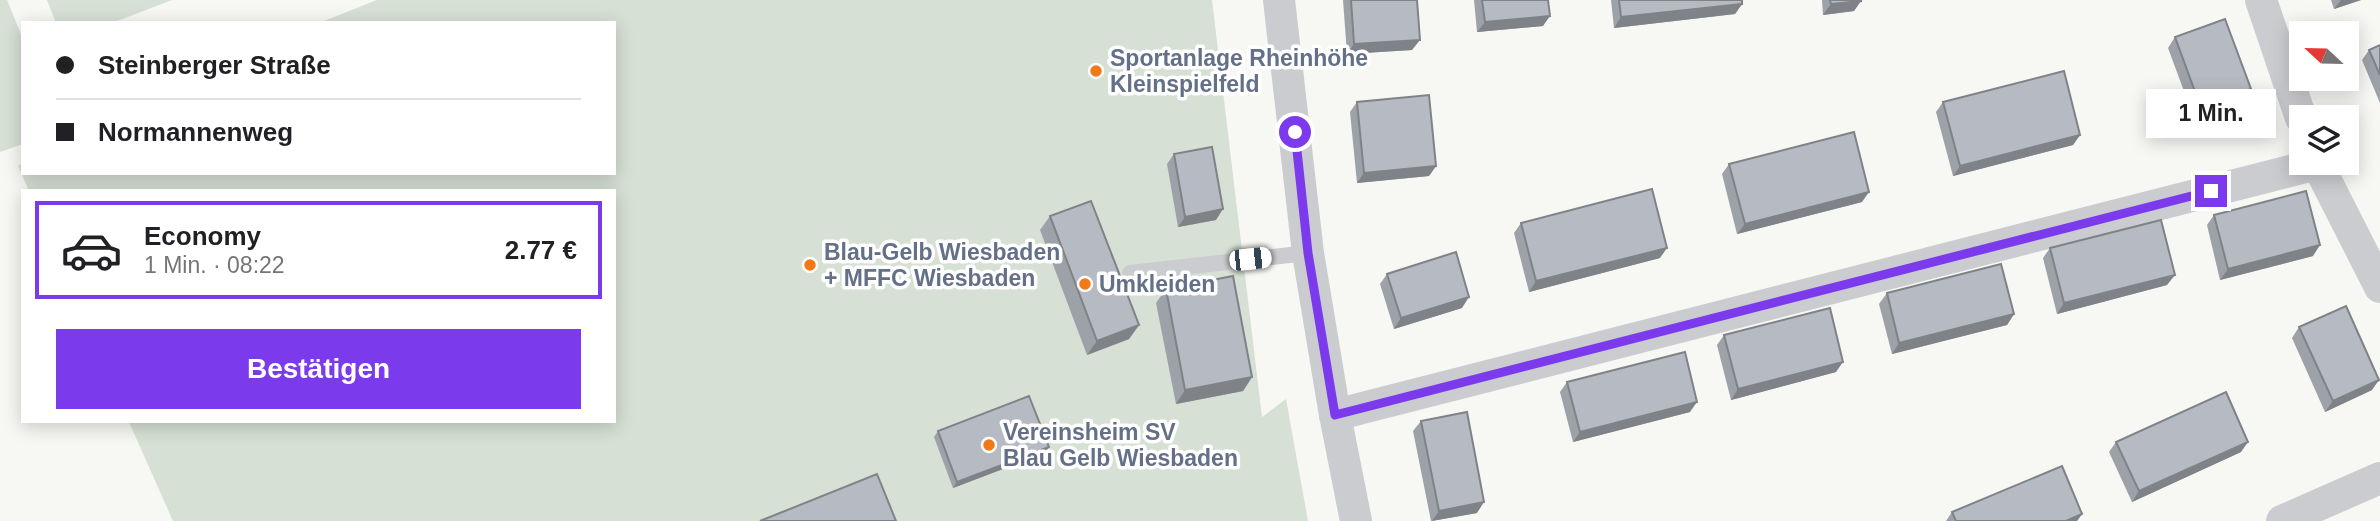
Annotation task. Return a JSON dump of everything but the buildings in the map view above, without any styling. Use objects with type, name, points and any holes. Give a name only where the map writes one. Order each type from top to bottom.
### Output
[{"type":"street","points":[[1279,0],[1308,253],[1356,521]]},
{"type":"street","points":[[2261,0],[2297,105]]},
{"type":"street","points":[[1335,415],[2289,170]]},
{"type":"street","points":[[2323,175],[2380,287]]},
{"type":"street","points":[[2282,521],[2380,478]]},
{"type":"lane","points":[[1130,272],[1308,253]]},
{"type":"shaded area","points":[[0,0],[7,0],[21,34],[21,145],[0,152]]},
{"type":"shaded area","points":[[47,0],[172,0],[117,21],[55,21]]},
{"type":"shaded area","points":[[377,0],[1212,0],[1262,417],[1286,399],[1308,521],[173,521],[129,423],[616,423],[616,189],[28,189],[22,175],[616,175],[616,21],[324,21]]},
{"type":"place","name":"Sportanlage Rheinhöhe Kleinspielfeld","points":[[1096,71]]},
{"type":"place","name":"Blau-Gelb Wiesbaden + MFFC Wiesbaden","points":[[810,265]]},
{"type":"place","name":"Umkleiden","points":[[1085,284]]},
{"type":"place","name":"Vereinsheim SV Blau Gelb Wiesbaden","points":[[989,445]]},
{"type":"route","points":[[1295,132],[1308,253],[1335,415],[2211,191]]}]
